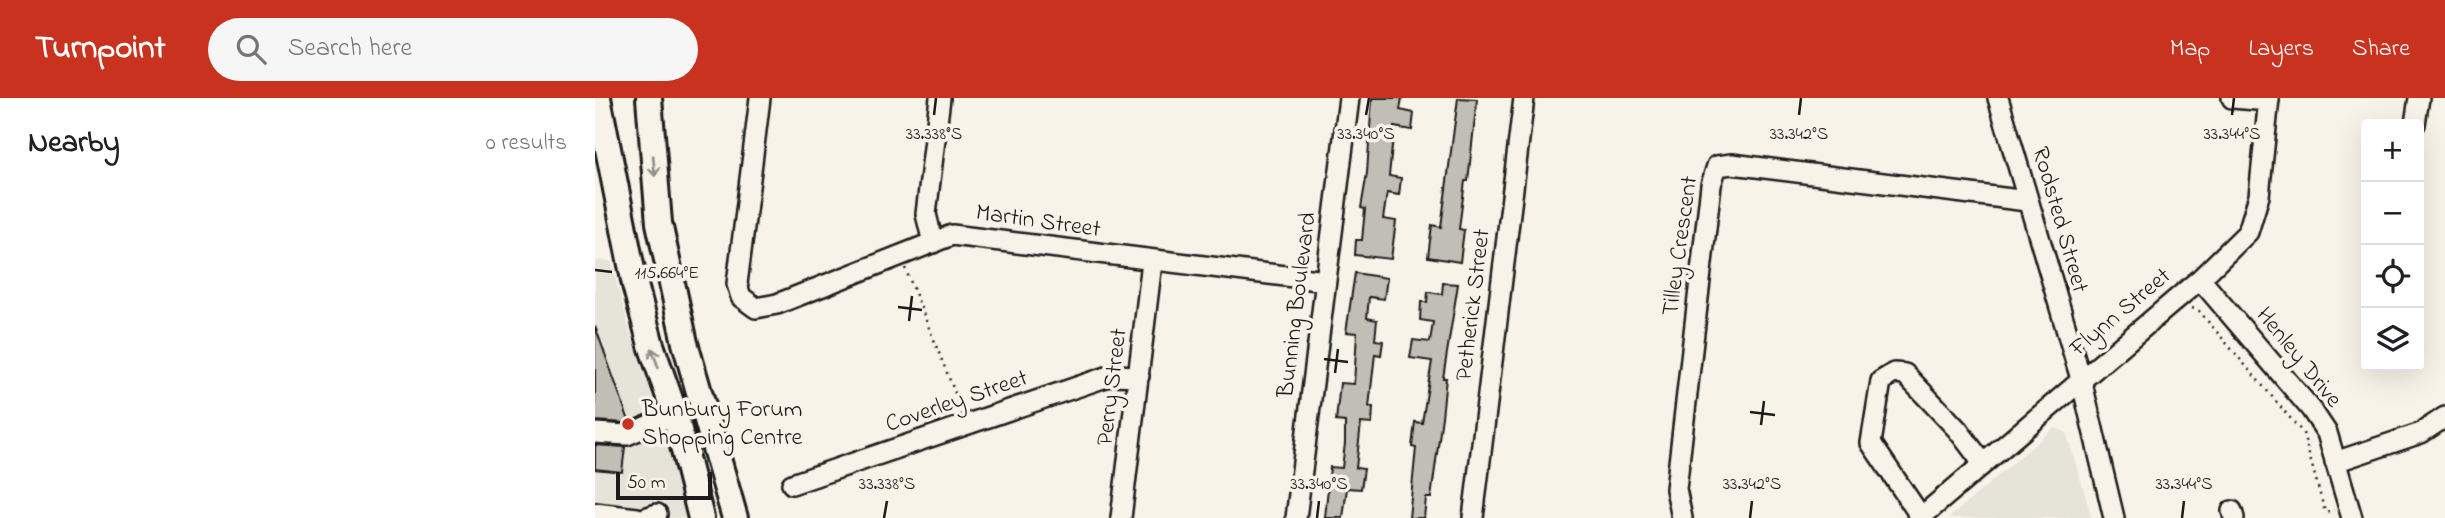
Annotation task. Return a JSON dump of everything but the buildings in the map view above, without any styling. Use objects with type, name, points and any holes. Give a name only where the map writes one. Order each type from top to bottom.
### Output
[{"type":"main road","points":[[649,98],[659,223],[685,343],[733,515]]},
{"type":"main road","points":[[598,99],[635,285],[651,345],[675,414],[701,518]]},
{"type":"street","name":"Martin Street","points":[[760,98],[737,284],[741,297],[756,308],[777,304],[952,235],[1152,262],[1326,281]]},
{"type":"street","points":[[933,243],[926,214],[940,98]]},
{"type":"street","name":"Bunning Boulevard","points":[[1296,518],[1347,98]]},
{"type":"street","name":"Petherick Street","points":[[1472,518],[1524,98]]},
{"type":"street","name":"Rodsted Street","points":[[1998,98],[2081,379],[2114,518]]},
{"type":"street","points":[[2232,98],[2269,100]]},
{"type":"street","points":[[2416,119],[2419,98]]},
{"type":"street","name":"Flynn Street","points":[[1920,517],[2200,279],[2248,232],[2259,196],[2269,100]]},
{"type":"street","name":"Tilley Crescent","points":[[1682,518],[1676,489],[1710,184],[1717,166],[1732,164],[2027,201]]},
{"type":"street","name":"Perry Street","points":[[1121,518],[1152,262]]},
{"type":"street","name":"Henley Drive","points":[[2200,279],[2311,409],[2327,433],[2350,512]]},
{"type":"street","points":[[1920,517],[1871,443],[1881,381],[1894,373],[1905,374],[1958,430],[1982,462]]},
{"type":"street","name":"Coverley Street","points":[[792,484],[1112,375],[1139,376]]},
{"type":"street","points":[[595,432],[620,436],[675,414]]},
{"type":"street","points":[[2335,462],[2421,433],[2445,417]]},
{"type":"street","points":[[595,513],[637,518]]},
{"type":"path","points":[[900,256],[967,424]]},
{"type":"path","points":[[2183,309],[2199,311],[2303,433],[2325,512],[2350,512]]},
{"type":"shaded area","name":"Bunbury Forum Shopping Centre","points":[[595,261],[611,261],[629,329],[694,518],[595,518]]},
{"type":"shaded area","points":[[2054,428],[2066,432],[2092,518],[1949,518]]},
{"type":"place","name":"Bunbury Forum Shopping Centre","points":[[628,424]]}]
